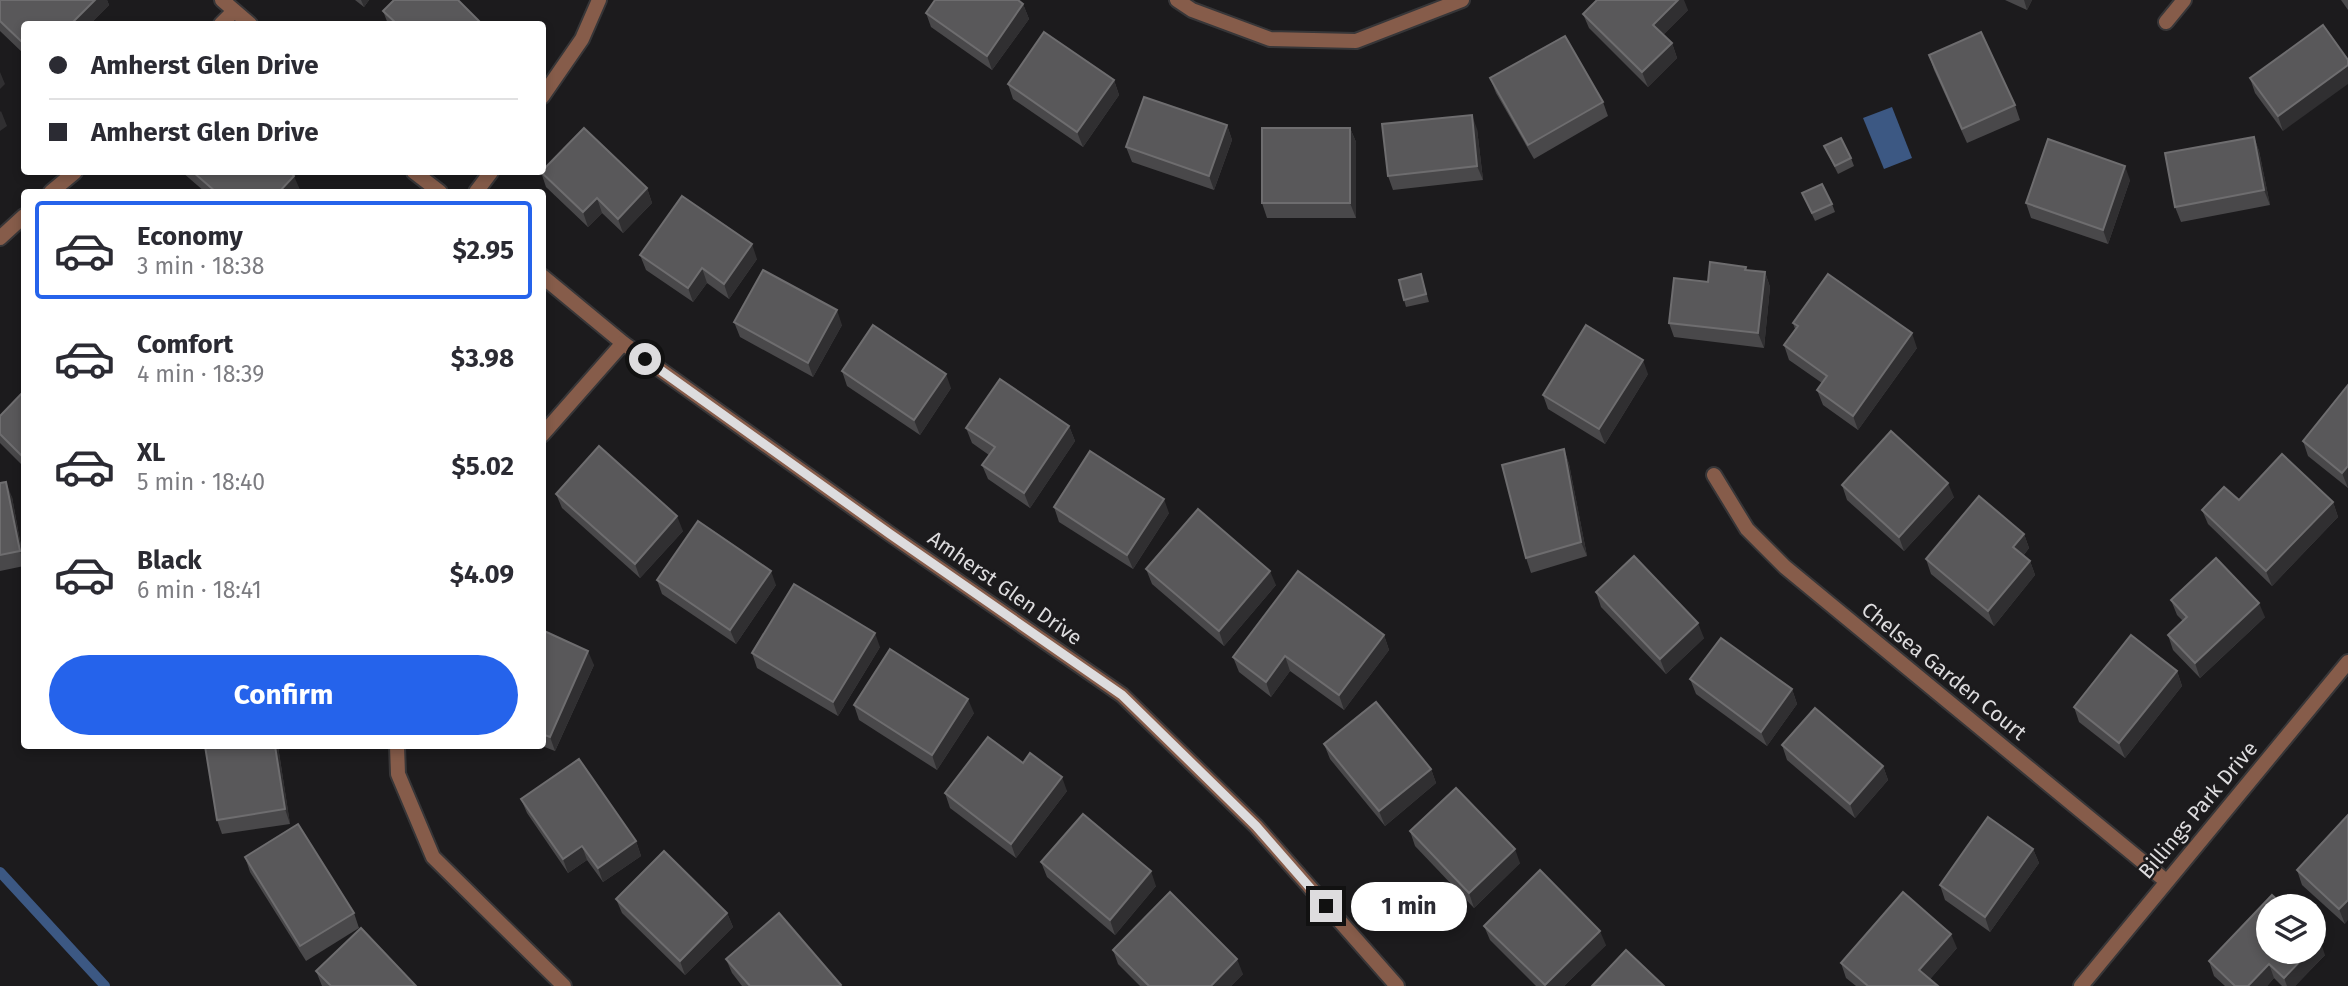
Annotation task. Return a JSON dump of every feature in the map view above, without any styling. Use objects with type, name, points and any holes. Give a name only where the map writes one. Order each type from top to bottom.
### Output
[{"type":"street","points":[[222,0],[246,21]]},
{"type":"street","points":[[546,91],[582,39],[599,0]]},
{"type":"street","points":[[1177,0],[1192,10],[1270,39],[1356,41],[1462,0]]},
{"type":"street","points":[[2166,22],[2184,0]]},
{"type":"street","points":[[224,21],[234,11]]},
{"type":"street","points":[[55,189],[71,175]]},
{"type":"street","points":[[418,175],[436,189]]},
{"type":"street","points":[[0,237],[21,219]]},
{"type":"street","name":"Amherst Glen Drive","points":[[546,279],[623,343],[890,534],[1122,695],[1256,826],[1397,986]]},
{"type":"street","points":[[546,430],[623,343]]},
{"type":"street","name":"Chelsea Garden Court","points":[[1714,475],[1747,529],[1785,567],[2166,881]]},
{"type":"street","name":"Billings Park Drive","points":[[2081,986],[2348,662]]},
{"type":"street","points":[[397,749],[398,774],[433,857],[564,986]]},
{"type":"water","points":[[1892,107],[1912,158],[1884,169],[1863,118]]},
{"type":"building","points":[[0,0],[95,0],[74,21],[21,21],[21,41],[0,21]]},
{"type":"building","points":[[394,0],[458,0],[479,21],[394,21],[383,11]]},
{"type":"building","points":[[935,0],[1018,0],[1023,4],[987,56],[926,13]]},
{"type":"building","points":[[1597,0],[1678,0],[1653,25],[1672,43],[1642,72],[1583,14]]},
{"type":"building","points":[[2323,25],[2348,60],[2348,65],[2278,116],[2250,78]]},
{"type":"building","points":[[1044,32],[1114,80],[1077,132],[1008,84]]},
{"type":"building","points":[[1981,32],[2015,105],[1962,129],[1929,55]]},
{"type":"building","points":[[1565,36],[1603,102],[1528,145],[1490,78]]},
{"type":"building","points":[[1144,97],[1227,125],[1209,176],[1126,147]]},
{"type":"building","points":[[1472,115],[1477,166],[1388,176],[1382,124]]},
{"type":"building","points":[[584,128],[647,188],[618,219],[597,198],[583,212],[544,175],[546,167]]},
{"type":"building","points":[[1262,128],[1350,128],[1350,203],[1262,203]]},
{"type":"building","points":[[2254,137],[2264,190],[2175,207],[2165,153]]},
{"type":"building","points":[[1841,138],[1851,158],[1835,166],[1824,146]]},
{"type":"building","points":[[2048,139],[2125,166],[2103,230],[2026,203]]},
{"type":"building","points":[[196,175],[294,176],[282,189],[213,189]]},
{"type":"building","points":[[1822,184],[1832,204],[1812,213],[1802,193]]},
{"type":"building","points":[[682,196],[752,244],[724,284],[702,268],[688,288],[640,255]]},
{"type":"building","points":[[1710,262],[1765,272],[1758,333],[1669,323],[1674,278],[1708,282]]},
{"type":"building","points":[[763,270],[837,310],[808,363],[734,322]]},
{"type":"building","points":[[1421,274],[1426,294],[1404,300],[1399,280]]},
{"type":"building","points":[[1828,274],[1912,333],[1853,416],[1817,390],[1827,376],[1784,345],[1798,326],[1793,323]]},
{"type":"building","points":[[873,325],[946,374],[914,420],[842,371]]},
{"type":"building","points":[[1586,325],[1643,360],[1599,429],[1543,395]]},
{"type":"building","points":[[1000,379],[1069,426],[1024,493],[982,465],[995,447],[966,428]]},
{"type":"building","points":[[2348,385],[2348,466],[2342,473],[2303,441]]},
{"type":"building","points":[[21,394],[21,455],[0,434],[0,416]]},
{"type":"building","points":[[1891,431],[1948,483],[1899,537],[1842,485]]},
{"type":"building","points":[[599,446],[677,516],[635,564],[556,494]]},
{"type":"building","points":[[1564,449],[1581,542],[1526,558],[1502,465]]},
{"type":"building","points":[[1090,451],[1164,499],[1127,555],[1054,507]]},
{"type":"building","points":[[2282,454],[2333,502],[2266,571],[2202,510],[2224,487],[2239,500]]},
{"type":"building","points":[[6,482],[20,551],[0,555],[0,483]]},
{"type":"building","points":[[1979,496],[2024,534],[2013,547],[2030,561],[1988,611],[1926,559]]},
{"type":"building","points":[[1198,509],[1270,571],[1219,631],[1146,569]]},
{"type":"building","points":[[698,521],[771,571],[730,630],[657,580]]},
{"type":"building","points":[[1634,556],[1698,623],[1660,659],[1596,592]]},
{"type":"building","points":[[2216,558],[2259,603],[2195,663],[2168,635],[2187,617],[2171,600]]},
{"type":"building","points":[[1298,571],[1384,635],[1339,695],[1285,656],[1266,682],[1233,657]]},
{"type":"building","points":[[794,584],[875,633],[833,702],[752,653]]},
{"type":"building","points":[[546,632],[588,651],[550,737],[546,736]]},
{"type":"building","points":[[2131,635],[2177,671],[2119,743],[2074,707]]},
{"type":"building","points":[[1721,638],[1792,689],[1761,732],[1690,679]]},
{"type":"building","points":[[890,649],[968,699],[932,755],[854,705]]},
{"type":"building","points":[[1376,702],[1431,769],[1379,811],[1324,744]]},
{"type":"building","points":[[1815,708],[1883,766],[1850,804],[1782,745]]},
{"type":"building","points":[[988,737],[1023,763],[1030,753],[1062,777],[1011,844],[945,793]]},
{"type":"building","points":[[205,749],[275,749],[285,809],[217,820]]},
{"type":"building","points":[[579,759],[636,841],[598,868],[582,846],[563,859],[521,799]]},
{"type":"building","points":[[1456,788],[1515,849],[1469,893],[1410,831]]},
{"type":"building","points":[[1083,814],[1151,871],[1110,920],[1041,862]]},
{"type":"building","points":[[2348,815],[2348,900],[2339,909],[2326,894],[2297,870]]},
{"type":"building","points":[[1988,817],[2033,849],[1985,917],[1940,885]]},
{"type":"building","points":[[298,824],[354,913],[300,946],[245,857]]},
{"type":"building","points":[[664,851],[727,913],[680,961],[616,899]]},
{"type":"building","points":[[1540,870],[1600,931],[1545,985],[1484,926]]},
{"type":"building","points":[[1170,892],[1237,959],[1211,986],[1149,986],[1113,950]]},
{"type":"building","points":[[1903,892],[1951,934],[1919,970],[1938,986],[1868,986],[1841,963]]},
{"type":"building","points":[[2256,912],[2256,964],[2269,964],[2248,986],[2235,986],[2209,961]]},
{"type":"building","points":[[779,913],[840,986],[750,986],[726,959]]},
{"type":"building","points":[[361,928],[416,986],[331,986],[316,971]]},
{"type":"building","points":[[1626,950],[1664,986],[1592,986]]},
{"type":"building","points":[[2269,964],[2297,964],[2284,978]]},
{"type":"waterway","points":[[0,872],[105,986]]},
{"type":"route","points":[[645,359],[1122,695],[1256,826],[1326,906]]}]
